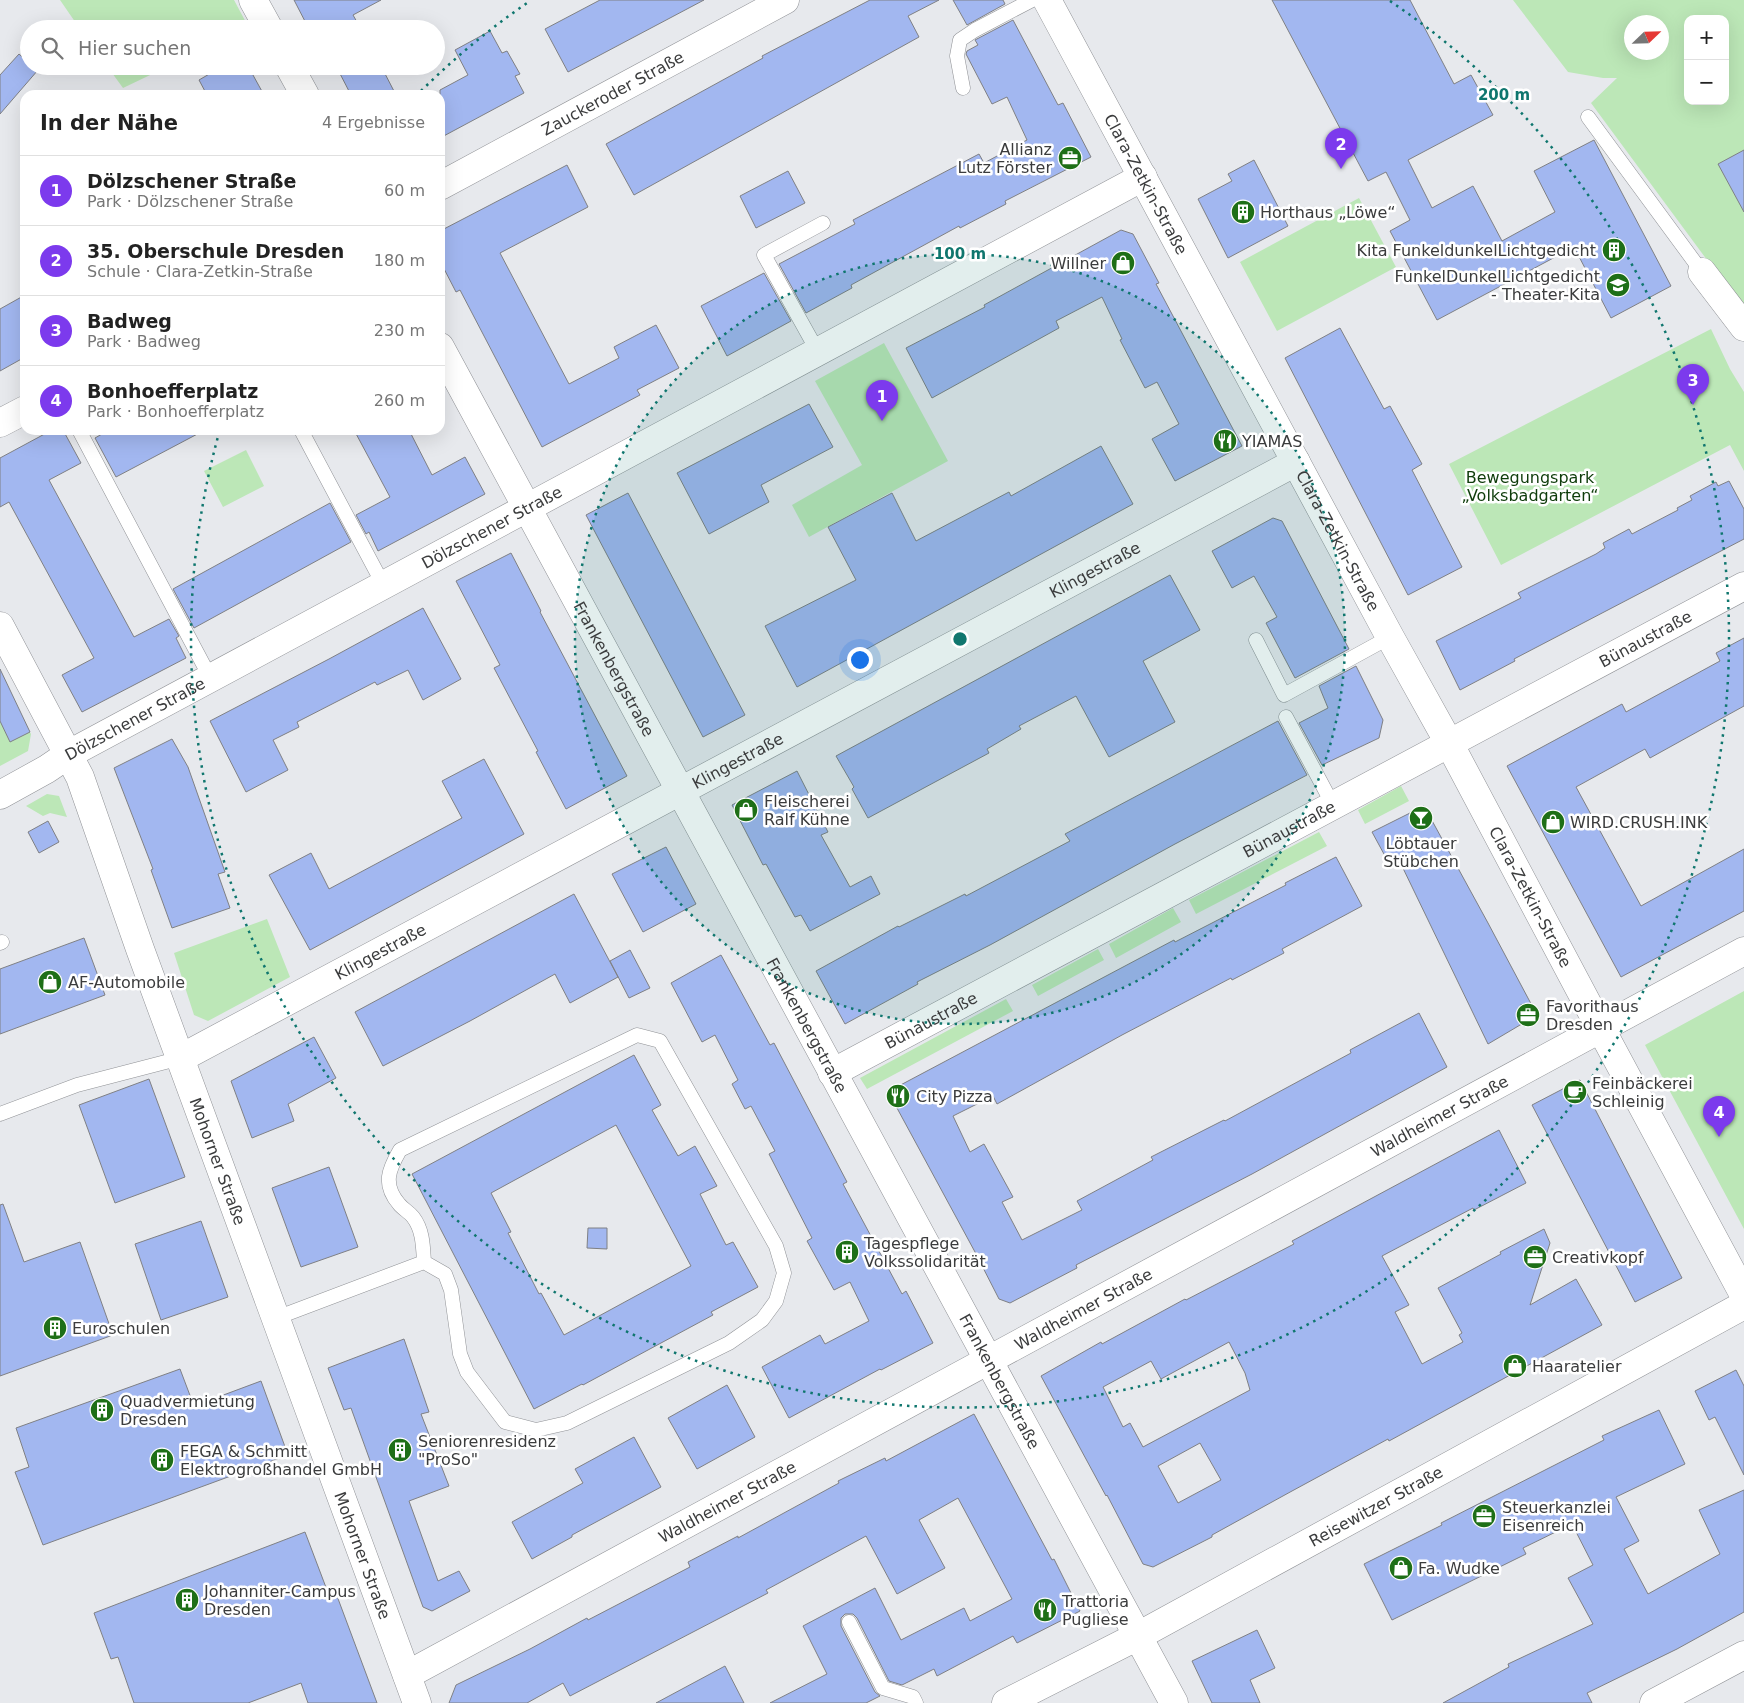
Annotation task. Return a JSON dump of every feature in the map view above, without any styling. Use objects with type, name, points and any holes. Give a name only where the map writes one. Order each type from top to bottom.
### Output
[{"type":"street","points":[[253,0],[264,20]]},
{"type":"street","name":"Zauckeroder Straße","points":[[445,183],[785,0]]},
{"type":"street","name":"Clara-Zetkin-Straße","points":[[1047,0],[1449,743],[1744,1295]]},
{"type":"street","points":[[294,75],[302,90]]},
{"type":"street","name":"Dölzschener Straße","points":[[0,795],[47,769],[69,754],[1143,177]]},
{"type":"street","points":[[1702,272],[1744,328]]},
{"type":"street","name":"Frankenbergstraße","points":[[445,356],[1174,1703]]},
{"type":"street","points":[[0,424],[20,413]]},
{"type":"street","name":"Klingestraße","points":[[181,1058],[1296,462]]},
{"type":"street","name":"Bünaustraße","points":[[832,1072],[1744,586]]},
{"type":"street","name":"Mohorner Straße","points":[[0,626],[80,777],[418,1703]]},
{"type":"street","name":"Waldheimer Straße","points":[[407,1675],[1744,951]]},
{"type":"street","name":"Reisewitzer Straße","points":[[1006,1703],[1138,1636],[1744,1306]]},
{"type":"street","points":[[1654,1703],[1744,1655]]},
{"type":"lane","points":[[963,88],[957,56],[960,40],[1032,0]]},
{"type":"lane","points":[[1588,117],[1702,272]]},
{"type":"lane","points":[[818,352],[764,255],[822,223]]},
{"type":"lane","points":[[82,435],[211,678]]},
{"type":"lane","points":[[304,435],[384,586]]},
{"type":"lane","points":[[1256,640],[1284,695],[1390,637]]},
{"type":"lane","points":[[1286,718],[1333,805]]},
{"type":"lane","points":[[637,1035],[660,1041],[776,1246],[784,1273],[776,1301],[762,1320],[728,1343],[567,1424],[536,1430],[505,1422],[467,1372],[460,1354],[451,1290],[445,1274],[424,1262],[422,1234],[413,1217],[398,1203],[389,1186],[390,1168],[400,1150],[637,1035]]},
{"type":"lane","points":[[0,1114],[77,1085],[181,1058]]},
{"type":"lane","points":[[276,1318],[424,1262]]},
{"type":"lane","points":[[849,1622],[883,1688],[913,1697],[916,1703]]},
{"type":"green space","points":[[60,0],[234,0],[245,20],[74,20]]},
{"type":"green space","points":[[1513,0],[1744,0],[1744,310],[1591,103],[1617,78],[1603,78],[1568,72]]},
{"type":"green space","points":[[114,75],[150,75],[123,88]]},
{"type":"green space","points":[[1359,198],[1396,267],[1277,331],[1240,262]]},
{"type":"green space","name":"Bewegungspark „Volksbadgarten“","points":[[1711,329],[1730,369],[1744,392],[1744,471],[1730,445],[1501,565],[1449,464]]},
{"type":"green space","points":[[884,343],[948,461],[809,537],[792,505],[862,465],[815,381]]},
{"type":"green space","points":[[246,450],[264,486],[223,507],[204,471]]},
{"type":"green space","points":[[0,676],[31,734],[28,751],[0,766]]},
{"type":"green space","points":[[1401,786],[1409,801],[1365,824],[1358,810]]},
{"type":"green space","points":[[47,794],[59,796],[67,817],[50,813],[43,816],[26,806]]},
{"type":"green space","points":[[1319,832],[1327,846],[1196,914],[1189,900]]},
{"type":"green space","points":[[1173,908],[1181,922],[1116,958],[1109,944]]},
{"type":"green space","points":[[267,919],[290,977],[208,1021],[194,1015],[174,953]]},
{"type":"green space","points":[[1098,949],[1104,960],[1038,996],[1032,985]]},
{"type":"green space","points":[[1744,991],[1744,1229],[1645,1045]]},
{"type":"green space","points":[[1006,999],[1013,1011],[867,1089],[860,1078]]},
{"type":"building","points":[[294,0],[381,0],[353,15],[356,20],[304,20]]},
{"type":"building","points":[[600,0],[704,0],[568,72],[545,29]]},
{"type":"building","points":[[870,0],[939,0],[908,16],[919,37],[634,195],[606,144],[763,58],[762,56]]},
{"type":"building","points":[[953,0],[1003,0],[1005,4],[967,25]]},
{"type":"building","points":[[1272,0],[1410,0],[1454,84],[1471,75],[1493,115],[1408,160],[1432,208],[1473,186],[1502,241],[1555,212],[1534,171],[1594,140],[1671,286],[1611,318],[1574,247],[1437,320],[1390,231],[1410,220],[1386,172],[1368,181]]},
{"type":"building","points":[[1013,20],[1058,105],[1063,103],[1091,157],[1005,201],[1006,204],[960,228],[959,226],[851,285],[852,288],[806,313],[779,264],[855,224],[853,220],[979,154],[984,163],[1027,140],[1007,97],[992,104],[966,54],[967,51],[978,45],[975,40]]},
{"type":"building","points":[[490,31],[502,53],[507,51],[520,74],[515,76],[524,93],[445,135],[445,90],[440,90],[468,75],[455,50]]},
{"type":"building","points":[[19,54],[20,75],[34,75],[0,114],[0,75]]},
{"type":"building","points":[[208,75],[253,75],[261,90],[204,90],[199,80]]},
{"type":"building","points":[[341,75],[386,75],[393,90],[348,90]]},
{"type":"building","points":[[1744,150],[1744,212],[1718,164]]},
{"type":"building","name":"Horthaus „Löwe“","points":[[1254,160],[1288,226],[1228,258],[1198,199],[1232,181],[1228,174]]},
{"type":"building","points":[[567,165],[588,207],[500,253],[569,384],[619,358],[614,347],[656,325],[679,368],[637,390],[640,395],[542,447],[460,290],[456,292],[445,271],[445,228]]},
{"type":"building","points":[[788,171],[805,203],[756,228],[740,196]]},
{"type":"building","points":[[1121,230],[1133,234],[1159,283],[1156,284],[1242,446],[1175,481],[1152,439],[1179,424],[1157,382],[1145,388],[1120,340],[1122,339],[1102,297],[1056,321],[1059,328],[932,398],[906,348],[985,307],[984,305]]},
{"type":"building","points":[[764,273],[791,321],[727,356],[701,306]]},
{"type":"building","points":[[20,298],[20,360],[0,371],[0,309]]},
{"type":"building","points":[[1340,328],[1384,409],[1390,406],[1422,464],[1412,470],[1462,567],[1408,595],[1285,358]]},
{"type":"building","points":[[809,404],[833,447],[761,485],[769,502],[709,534],[677,473]]},
{"type":"building","points":[[43,435],[66,435],[81,463],[49,480],[134,637],[169,619],[179,636],[176,638],[186,658],[82,712],[62,675],[94,658],[9,502],[0,507],[0,458]]},
{"type":"building","points":[[100,435],[196,435],[116,477],[95,438]]},
{"type":"building","points":[[357,435],[412,435],[432,475],[465,457],[485,494],[378,551],[369,532],[366,534],[356,515],[390,497]]},
{"type":"building","points":[[1101,446],[1133,504],[797,687],[765,626],[856,580],[828,527],[892,493],[916,541],[1009,492],[1011,496]]},
{"type":"building","points":[[1729,481],[1744,509],[1744,539],[1514,659],[1515,661],[1460,690],[1436,641],[1521,598],[1518,593],[1596,554],[1605,548],[1603,543],[1629,529],[1632,534],[1678,510],[1677,508],[1692,500],[1690,496],[1716,482],[1718,486]]},
{"type":"building","points":[[628,493],[745,715],[703,737],[586,515]]},
{"type":"building","points":[[330,503],[351,542],[194,628],[173,589]]},
{"type":"building","points":[[1273,518],[1282,521],[1349,649],[1295,678],[1266,623],[1277,617],[1254,576],[1232,588],[1212,551]]},
{"type":"building","points":[[511,553],[627,776],[566,809],[494,668],[500,665],[456,581]]},
{"type":"building","points":[[1170,575],[1200,630],[1143,661],[1175,722],[1109,757],[1076,696],[1019,726],[1021,729],[987,749],[989,753],[868,818],[852,789],[854,787],[836,756]]},
{"type":"building","points":[[423,608],[461,679],[423,700],[408,670],[377,685],[375,682],[297,722],[299,727],[273,740],[288,770],[246,792],[210,721]]},
{"type":"building","points":[[1744,638],[1744,706],[1650,758],[1645,749],[1576,787],[1641,906],[1744,849],[1744,911],[1621,977],[1507,766],[1622,704],[1626,712],[1720,661],[1716,653]]},
{"type":"building","points":[[1356,666],[1383,720],[1379,738],[1322,765],[1299,723],[1328,708],[1319,686]]},
{"type":"building","points":[[0,669],[30,732],[10,742],[0,721]]},
{"type":"building","points":[[1278,721],[1307,775],[1175,844],[990,945],[917,982],[918,984],[845,1024],[816,971],[898,926],[965,894],[966,896],[1070,841],[1065,834]]},
{"type":"building","points":[[172,739],[188,767],[225,872],[218,874],[230,908],[172,928],[151,870],[153,869],[114,768]]},
{"type":"building","points":[[484,759],[524,834],[310,950],[269,875],[311,853],[329,889],[462,818],[442,781]]},
{"type":"building","points":[[797,771],[828,832],[821,835],[850,887],[871,876],[880,894],[810,931],[801,915],[795,917],[766,864],[763,865],[732,805]]},
{"type":"building","points":[[1424,806],[1537,1015],[1488,1044],[1400,862],[1391,867],[1372,832]]},
{"type":"building","points":[[48,821],[59,842],[39,853],[28,832]]},
{"type":"building","points":[[666,847],[696,904],[643,932],[612,874]]},
{"type":"building","points":[[1336,857],[1362,906],[1282,949],[1284,953],[1232,980],[1231,978],[1122,1035],[997,1104],[993,1096],[953,1116],[970,1152],[984,1144],[1013,1197],[1002,1202],[1022,1240],[1082,1210],[1077,1201],[1153,1160],[1151,1157],[1225,1121],[1351,1053],[1350,1050],[1419,1013],[1447,1067],[1252,1174],[1076,1265],[1077,1268],[1010,1303],[999,1299],[891,1097],[893,1089],[1174,940],[1175,942]]},
{"type":"building","points":[[574,894],[618,977],[570,1003],[555,974],[383,1066],[355,1012]]},
{"type":"building","name":"AF-Automobile","points":[[84,938],[105,995],[0,1034],[0,969]]},
{"type":"building","points":[[630,950],[650,988],[629,998],[610,961]]},
{"type":"building","points":[[721,955],[770,1045],[774,1043],[847,1182],[843,1184],[902,1294],[906,1291],[933,1343],[789,1418],[762,1367],[820,1335],[825,1344],[869,1321],[850,1282],[834,1290],[807,1241],[812,1238],[769,1154],[775,1151],[751,1106],[745,1109],[732,1084],[738,1080],[715,1035],[702,1042],[671,983]]},
{"type":"building","points":[[314,1037],[336,1078],[288,1104],[294,1121],[252,1138],[231,1081]]},
{"type":"building","points":[[634,1055],[661,1105],[652,1110],[678,1156],[695,1146],[717,1186],[700,1194],[726,1245],[733,1242],[758,1287],[711,1312],[713,1315],[583,1385],[534,1409],[412,1174]],"holes":[[[616,1125],[691,1266],[564,1335],[541,1293],[539,1294],[508,1233],[511,1232],[491,1193]]]},
{"type":"building","points":[[149,1079],[185,1177],[115,1203],[79,1105]]},
{"type":"building","points":[[1580,1080],[1682,1278],[1635,1302],[1532,1105]]},
{"type":"building","points":[[1499,1130],[1526,1183],[1474,1210],[1473,1208],[1382,1256],[1409,1305],[1395,1312],[1422,1364],[1463,1342],[1459,1335],[1462,1333],[1438,1288],[1544,1229],[1550,1243],[1530,1305],[1576,1279],[1602,1325],[1389,1441],[1388,1439],[1292,1491],[1212,1535],[1212,1537],[1153,1567],[1143,1564],[1041,1376],[1101,1342],[1102,1344],[1185,1299],[1294,1244],[1292,1241]],"holes":[[[1229,1342],[1245,1373],[1250,1390],[1143,1447],[1130,1423],[1123,1427],[1103,1387],[1151,1361],[1161,1379]],[[1200,1443],[1221,1480],[1178,1503],[1158,1466]]]},
{"type":"building","points":[[329,1167],[358,1247],[301,1267],[272,1188]]},
{"type":"building","points":[[3,1204],[24,1262],[80,1242],[113,1335],[0,1376],[0,1205]]},
{"type":"building","points":[[201,1221],[228,1297],[161,1320],[135,1244]]},
{"type":"building","points":[[588,1228],[607,1228],[607,1249],[587,1248]]},
{"type":"building","name":"Seniorenresidenz \"ProSo\"","points":[[404,1339],[429,1412],[421,1414],[449,1486],[409,1501],[438,1581],[459,1571],[470,1591],[432,1611],[423,1607],[351,1408],[344,1410],[328,1368]]},
{"type":"building","name":"FEGA & Schmitt Elektrogroßhandel GmbH","points":[[180,1369],[194,1406],[261,1381],[288,1455],[43,1545],[15,1472],[29,1467],[16,1428]]},
{"type":"building","points":[[1736,1370],[1744,1386],[1744,1475],[1715,1417],[1709,1420],[1695,1391]]},
{"type":"building","points":[[727,1385],[755,1437],[697,1469],[668,1418]]},
{"type":"building","points":[[1659,1410],[1685,1464],[1616,1497],[1639,1541],[1624,1549],[1648,1594],[1720,1554],[1699,1510],[1744,1490],[1744,1612],[1677,1649],[1587,1693],[1592,1703],[1443,1703],[1509,1667],[1508,1664],[1593,1624],[1568,1578],[1593,1565],[1572,1524],[1523,1548],[1526,1554],[1392,1620],[1364,1564],[1604,1440],[1602,1436]]},
{"type":"building","points":[[974,1414],[1052,1560],[1054,1559],[1080,1611],[1017,1643],[1013,1636],[937,1676],[934,1669],[902,1685],[889,1681],[857,1618],[853,1614],[845,1614],[841,1618],[841,1626],[875,1692],[880,1696],[866,1703],[770,1703],[827,1674],[803,1626],[875,1588],[901,1640],[964,1608],[970,1621],[1012,1599],[958,1498],[919,1520],[945,1568],[897,1594],[866,1536],[766,1590],[768,1593],[570,1696],[563,1683],[527,1703],[449,1703],[456,1685],[690,1567],[688,1562],[738,1536],[738,1538],[839,1483],[838,1481],[885,1458],[886,1461]]},
{"type":"building","points":[[634,1437],[661,1487],[532,1559],[512,1522],[583,1483],[575,1469]]},
{"type":"building","points":[[305,1532],[330,1598],[337,1596],[377,1703],[308,1703],[301,1683],[248,1703],[134,1703],[118,1657],[111,1659],[94,1613]]},
{"type":"building","points":[[1257,1630],[1275,1668],[1250,1680],[1260,1703],[1212,1703],[1192,1661]]},
{"type":"building","points":[[725,1666],[744,1703],[656,1703]]},
{"type":"place","name":"Allianz Lutz Förster","points":[[1070,158]]},
{"type":"place","name":"35. Oberschule Dresden","points":[[1341,169]]},
{"type":"place","name":"Horthaus „Löwe“","points":[[1243,212]]},
{"type":"place","name":"Kita FunkeldunkelLichtgedicht","points":[[1614,250]]},
{"type":"place","name":"Willner","points":[[1123,263]]},
{"type":"place","name":"FunkelDunkelLichtgedicht - Theater-Kita","points":[[1618,285]]},
{"type":"place","name":"Badweg","points":[[1693,405]]},
{"type":"place","name":"Dölzschener Straße","points":[[882,421]]},
{"type":"place","name":"YIAMAS","points":[[1225,441]]},
{"type":"place","name":"Fleischerei Ralf Kühne","points":[[746,810]]},
{"type":"place","name":"Löbtauer Stübchen","points":[[1421,818]]},
{"type":"place","name":"WIRD.CRUSH.INK","points":[[1553,822]]},
{"type":"place","name":"AF-Automobile","points":[[50,982]]},
{"type":"place","name":"Favorithaus Dresden","points":[[1528,1015]]},
{"type":"place","name":"Feinbäckerei Schleinig","points":[[1575,1092]]},
{"type":"place","name":"City Pizza","points":[[898,1096]]},
{"type":"place","name":"Bonhoefferplatz","points":[[1719,1137]]},
{"type":"place","name":"Tagespflege Volkssolidarität","points":[[847,1252]]},
{"type":"place","name":"Creativkopf","points":[[1535,1257]]},
{"type":"place","name":"Euroschulen","points":[[55,1328]]},
{"type":"place","name":"Haaratelier","points":[[1515,1366]]},
{"type":"place","name":"Quadvermietung Dresden","points":[[102,1410]]},
{"type":"place","name":"Seniorenresidenz \"ProSo\"","points":[[400,1450]]},
{"type":"place","name":"FEGA & Schmitt Elektrogroßhandel GmbH","points":[[162,1460]]},
{"type":"place","name":"Steuerkanzlei Eisenreich","points":[[1484,1516]]},
{"type":"place","name":"Fa. Wudke","points":[[1401,1568]]},
{"type":"place","name":"Johanniter-Campus Dresden","points":[[187,1600]]},
{"type":"place","name":"Trattoria Pugliese","points":[[1045,1610]]}]
